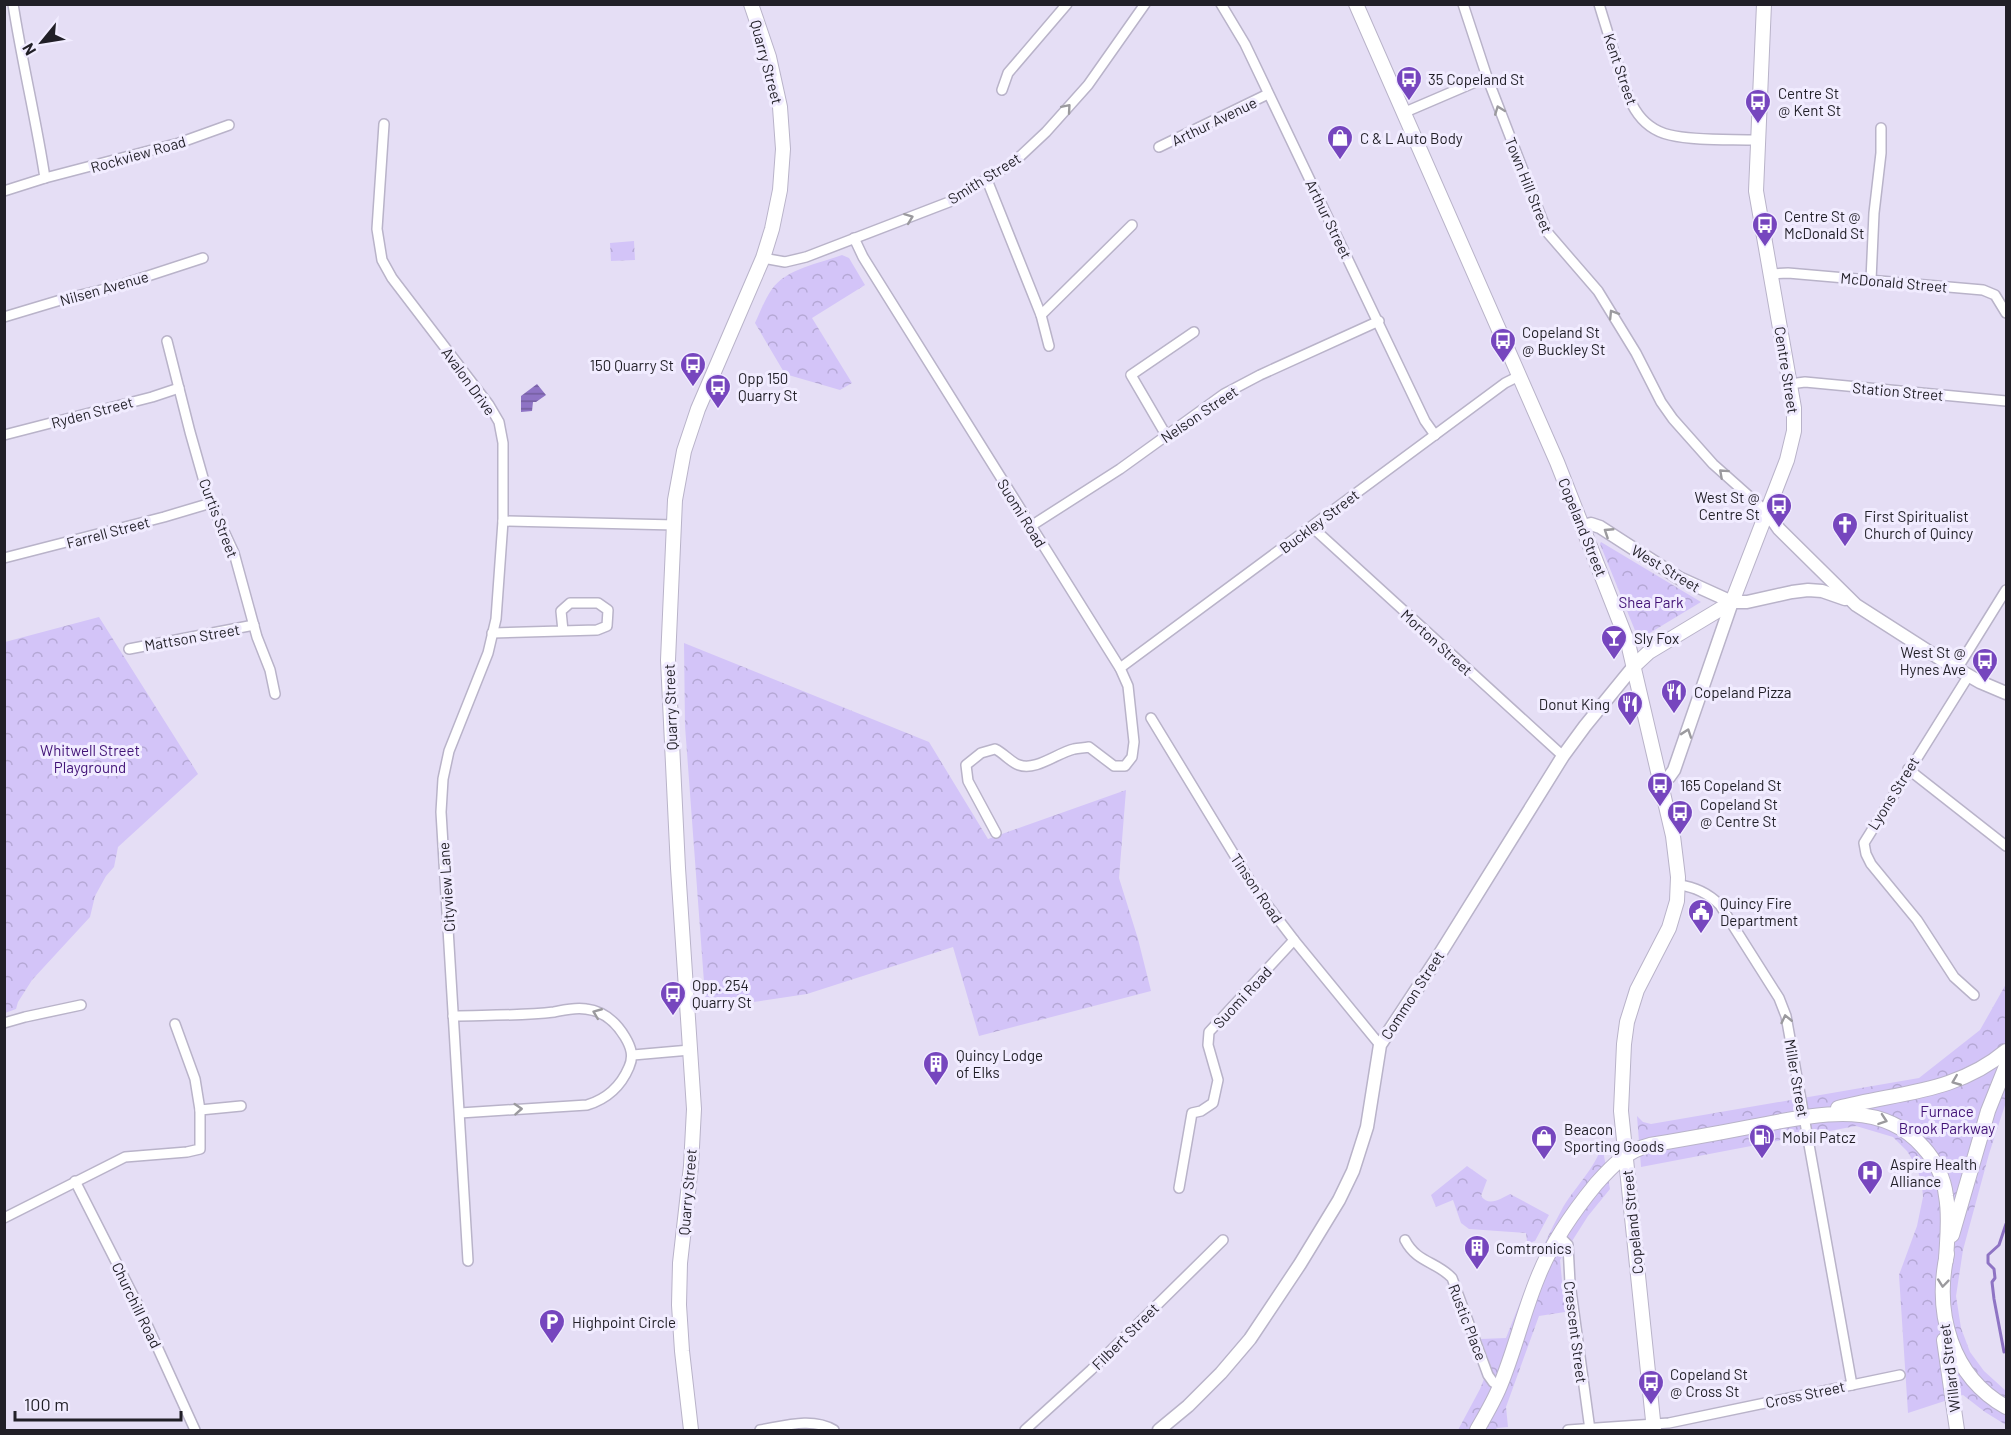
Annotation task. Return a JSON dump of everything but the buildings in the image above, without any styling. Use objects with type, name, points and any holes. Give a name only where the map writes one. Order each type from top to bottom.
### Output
[{"type":"main road","name":"Quarry Street","points":[[691,1431],[679,1305],[680,1263],[691,1166],[694,1109],[678,868],[668,660],[675,500],[679,477],[691,429],[763,258],[780,190],[782,128],[775,78],[751,4]]},
{"type":"main road","name":"Copeland Street","points":[[1356,4],[1583,526],[1628,643],[1677,858],[1679,885],[1675,910],[1669,928],[1637,990],[1627,1022],[1621,1110],[1654,1428]]},
{"type":"main road","name":"Centre Street","points":[[1732,602],[1793,439],[1795,416],[1756,191],[1764,4]]},
{"type":"main road","name":"Common Street","points":[[1634,666],[1649,652],[1732,602]]},
{"type":"main road","points":[[1804,1118],[1950,1084],[1983,1068],[2007,1051]]},
{"type":"main road","points":[[1946,1260],[1991,1102],[2007,1066]]},
{"type":"main road","points":[[1477,1431],[1500,1386],[1542,1267],[1590,1192],[1625,1155],[1650,1145],[1831,1114],[1863,1114],[1884,1119],[1898,1126],[1918,1142],[1934,1163],[1944,1187],[1947,1206],[1942,1305],[1948,1332],[1958,1358],[1973,1381],[2007,1407]]},
{"type":"main road","name":"Willard Street","points":[[1942,1305],[1945,1348],[1957,1431]]},
{"type":"street","points":[[13,4],[21,55],[38,128],[45,178]]},
{"type":"street","points":[[1002,90],[1008,73],[1067,4]]},
{"type":"street","name":"Smith Street","points":[[763,258],[779,262],[795,261],[949,202],[987,180],[1020,157],[1053,125],[1094,76],[1145,4]]},
{"type":"street","name":"Arthur Street","points":[[1221,4],[1241,36],[1425,421],[1435,435]]},
{"type":"street","name":"Town Hill Street","points":[[1462,4],[1543,225],[1551,239],[1598,291],[1673,419],[1713,464],[1767,512]]},
{"type":"street","name":"Kent Street","points":[[1599,4],[1629,100],[1638,116],[1649,127],[1678,136],[1757,140]]},
{"type":"street","points":[[1403,113],[1487,77]]},
{"type":"street","name":"Arthur Avenue","points":[[1160,147],[1269,94]]},
{"type":"street","name":"Avalon Drive","points":[[384,124],[377,229],[382,260],[392,278],[489,405],[499,422],[503,443],[503,521]]},
{"type":"street","name":"Rockview Road","points":[[4,190],[179,143],[229,126]]},
{"type":"street","points":[[1871,280],[1881,128]]},
{"type":"street","points":[[987,180],[1041,315],[1049,346]]},
{"type":"street","points":[[1041,315],[1132,225]]},
{"type":"street","name":"Suomi Road","points":[[854,238],[863,257],[1120,668],[1128,686],[1134,742],[1132,757],[1125,766],[1114,766],[1089,747],[1074,749],[1040,763],[1021,766],[1012,762],[1006,754],[995,749],[981,753],[966,765],[968,781],[996,832]]},
{"type":"street","name":"Nilsen Avenue","points":[[4,317],[114,287],[203,258]]},
{"type":"street","name":"McDonald Street","points":[[1770,274],[1788,273],[1987,290],[1995,295],[2007,313]]},
{"type":"street","name":"Nelson Street","points":[[1031,526],[1120,469],[1224,394],[1378,321]]},
{"type":"street","points":[[1166,435],[1131,375],[1194,332]]},
{"type":"street","name":"Curtis Street","points":[[167,341],[190,432],[211,502],[234,553],[257,637],[270,670],[275,694]]},
{"type":"street","name":"Buckley Street","points":[[1120,668],[1505,383],[1519,376]]},
{"type":"street","name":"Station Street","points":[[1790,384],[1805,382],[2007,401]]},
{"type":"street","name":"Ryden Street","points":[[4,435],[179,388]]},
{"type":"street","name":"Farrell Street","points":[[4,558],[164,517],[211,502]]},
{"type":"street","points":[[1767,512],[1779,529],[1856,605]]},
{"type":"street","points":[[503,521],[675,525]]},
{"type":"street","name":"Cityview Lane","points":[[468,1261],[441,812],[443,779],[449,751],[481,674],[496,618],[503,521]]},
{"type":"street","name":"West Street","points":[[1583,526],[1591,524],[1600,527],[1679,578],[1732,602]]},
{"type":"street","name":"Morton Street","points":[[1312,527],[1563,756]]},
{"type":"street","points":[[1732,602],[1747,602],[1792,592],[1815,590],[1837,596],[1856,605],[1963,672],[2007,693]]},
{"type":"street","name":"Lyons Street","points":[[1974,995],[1963,987],[1950,972],[1924,930],[1871,864],[1864,849],[1865,839],[1908,769],[2007,590]]},
{"type":"street","name":"Centre Street","points":[[1660,782],[1670,777],[1674,770],[1732,602]]},
{"type":"street","points":[[492,633],[563,631],[597,630],[607,626],[608,610],[598,603],[570,603],[561,611],[563,631]]},
{"type":"street","name":"Mattson Street","points":[[129,649],[254,625]]},
{"type":"street","name":"Common Street","points":[[1159,1431],[1221,1373],[1250,1339],[1300,1264],[1339,1200],[1353,1171],[1367,1127],[1380,1045],[1438,957],[1563,756],[1634,666]]},
{"type":"street","name":"Tinson Road","points":[[1151,718],[1255,889],[1380,1045]]},
{"type":"street","points":[[1908,769],[2007,846]]},
{"type":"street","name":"Miller Street","points":[[1679,885],[1701,891],[1720,905],[1782,1004],[1852,1385]]},
{"type":"street","name":"Suomi Road","points":[[1179,1188],[1192,1113],[1201,1111],[1214,1103],[1218,1080],[1208,1045],[1209,1032],[1294,940]]},
{"type":"street","points":[[4,1023],[81,1005]]},
{"type":"street","points":[[453,1016],[588,1009],[610,1018],[621,1029],[633,1055],[621,1081],[601,1101],[587,1105],[460,1113]]},
{"type":"street","points":[[4,1218],[125,1157],[200,1149],[200,1110],[195,1079],[175,1024]]},
{"type":"street","points":[[633,1055],[690,1050]]},
{"type":"street","points":[[200,1110],[241,1106]]},
{"type":"street","name":"Churchill Road","points":[[75,1182],[139,1307],[195,1431]]},
{"type":"street","name":"Crescent Street","points":[[1560,1236],[1566,1241],[1569,1250],[1570,1283],[1590,1430]]},
{"type":"street","name":"Filbert Street","points":[[1025,1431],[1091,1370],[1223,1240]]},
{"type":"street","name":"Rustic Place","points":[[1405,1240],[1413,1253],[1452,1278],[1488,1375],[1500,1386]]},
{"type":"street","name":"Cross Street","points":[[1569,1431],[1654,1428],[1900,1375]]},
{"type":"street","points":[[760,1431],[793,1424],[816,1423],[834,1431]]},
{"type":"green space","points":[[634,241],[635,260],[611,261],[610,243]]},
{"type":"green space","points":[[842,255],[849,258],[865,285],[812,318],[852,383],[840,390],[785,374],[755,323],[767,297],[778,282],[794,272]]},
{"type":"green space","name":"Shea Park","points":[[1601,542],[1701,602],[1648,634],[1640,636],[1636,633]]},
{"type":"green space","name":"Whitwell Street Playground","points":[[99,617],[198,774],[118,847],[114,867],[95,896],[90,917],[32,980],[16,1009],[5,1013],[5,642]]},
{"type":"green space","points":[[684,643],[929,742],[988,839],[1126,790],[1119,878],[1151,991],[979,1036],[953,947],[807,994],[706,1009],[685,726]]},
{"type":"green space","name":"Furnace Brook Parkway","points":[[2006,984],[2006,1102],[1989,1154],[1963,1250],[1956,1296],[1961,1328],[1970,1352],[1984,1371],[2006,1391],[2006,1425],[1963,1395],[1908,1413],[1899,1275],[1917,1226],[1923,1197],[1917,1167],[1907,1151],[1893,1137],[1856,1126],[1641,1167],[1637,1116],[1643,1122],[1651,1124],[1919,1078],[1980,1030]]},
{"type":"green space","points":[[1602,1145],[1610,1189],[1588,1216],[1560,1260],[1565,1312],[1539,1316],[1506,1407],[1508,1427],[1495,1430],[1458,1430],[1480,1389],[1490,1364],[1481,1339],[1506,1338],[1553,1226],[1595,1162]]},
{"type":"green space","points":[[1467,1166],[1487,1180],[1481,1196],[1484,1199],[1491,1202],[1510,1194],[1549,1215],[1535,1241],[1529,1243],[1526,1233],[1469,1229],[1461,1223],[1453,1200],[1436,1207],[1431,1195]]},
{"type":"shaded area","points":[[537,384],[546,395],[533,402],[532,411],[521,412],[521,396]]},
{"type":"waterway","points":[[2004,1352],[1994,1299],[1992,1282],[1995,1278],[1994,1269],[1988,1263],[1988,1255],[1999,1245],[2006,1224]]},
{"type":"place","name":"35 Copeland St","points":[[1409,102]]},
{"type":"place","name":"Centre St @ Kent St","points":[[1758,125]]},
{"type":"place","name":"C & L Auto Body","points":[[1340,161]]},
{"type":"place","name":"Centre St @ McDonald St","points":[[1765,248]]},
{"type":"place","name":"Copeland St @ Buckley St","points":[[1503,364]]},
{"type":"place","name":"150 Quarry St","points":[[693,388]]},
{"type":"place","name":"Opp 150 Quarry St","points":[[718,410]]},
{"type":"place","name":"West St @ Centre St","points":[[1779,529]]},
{"type":"place","name":"First Spiritualist Church of Quincy","points":[[1845,548]]},
{"type":"place","name":"Sly Fox","points":[[1614,661]]},
{"type":"place","name":"West St @ Hynes Ave","points":[[1985,684]]},
{"type":"place","name":"Copeland Pizza","points":[[1674,715]]},
{"type":"place","name":"Donut King","points":[[1630,727]]},
{"type":"place","name":"165 Copeland St","points":[[1660,808]]},
{"type":"place","name":"Copeland St @ Centre St","points":[[1680,836]]},
{"type":"place","name":"Quincy Fire Department","points":[[1701,935]]},
{"type":"place","name":"Opp. 254 Quarry St","points":[[673,1017]]},
{"type":"place","name":"Quincy Lodge of Elks","points":[[936,1087]]},
{"type":"place","name":"Mobil Patcz","points":[[1762,1160]]},
{"type":"place","name":"Beacon Sporting Goods","points":[[1544,1161]]},
{"type":"place","name":"Aspire Health Alliance","points":[[1870,1196]]},
{"type":"place","name":"Comtronics","points":[[1477,1271]]},
{"type":"place","name":"Highpoint Circle","points":[[552,1345]]},
{"type":"place","name":"Copeland St @ Cross St","points":[[1651,1406]]}]
